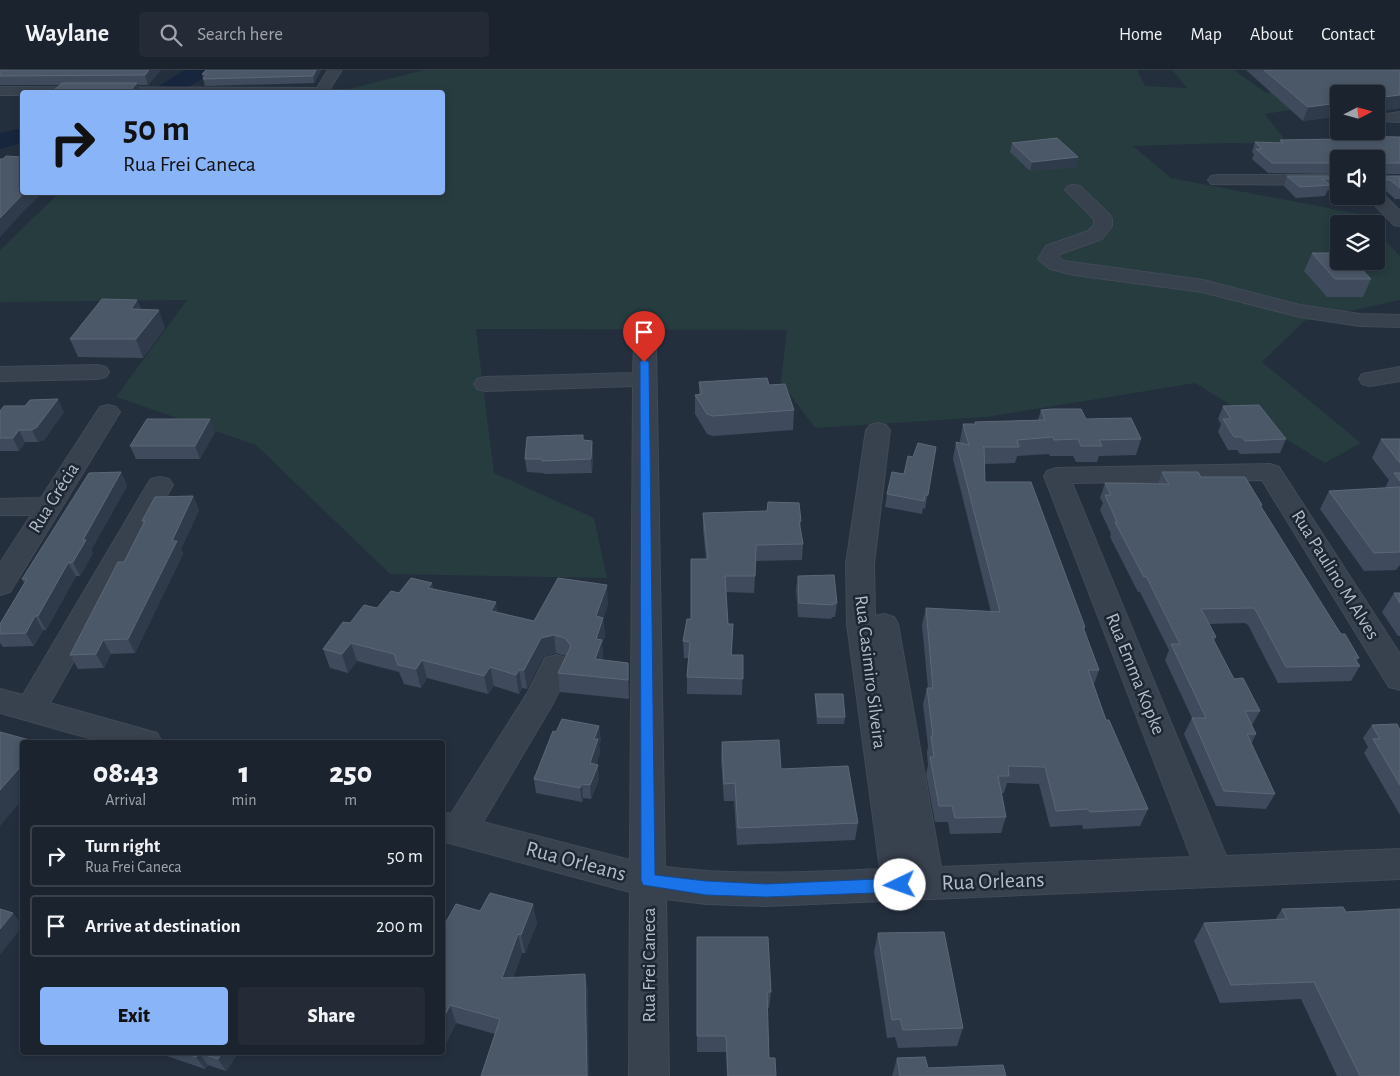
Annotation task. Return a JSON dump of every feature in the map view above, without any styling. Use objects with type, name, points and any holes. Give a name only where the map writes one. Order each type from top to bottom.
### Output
[{"type":"street","points":[[322,90],[335,70]]},
{"type":"street","points":[[0,91],[20,91]]},
{"type":"street","points":[[1217,180],[1330,180]]},
{"type":"street","points":[[1074,190],[1104,218],[1103,226],[1094,235],[1052,250],[1048,259],[1057,265],[1074,269],[1203,286],[1300,311],[1360,320],[1400,320]]},
{"type":"street","points":[[1384,205],[1400,221]]},
{"type":"street","name":"Rua Frei Caneca","points":[[645,345],[649,1076]]},
{"type":"street","points":[[0,374],[98,372]]},
{"type":"street","points":[[1370,379],[1400,374]]},
{"type":"street","points":[[485,384],[644,379]]},
{"type":"street","name":"Rua Grécia","points":[[0,584],[108,412]]},
{"type":"street","name":"Rua Casimiro Silveira","points":[[878,430],[860,564],[860,624],[913,884]]},
{"type":"street","name":"Rua Paulino M Alves","points":[[1056,476],[1270,472],[1400,679]]},
{"type":"street","name":"Rua Emma Kopke","points":[[1056,476],[1215,872]]},
{"type":"street","points":[[30,710],[160,485]]},
{"type":"street","points":[[0,507],[49,506]]},
{"type":"street","points":[[884,624],[913,884]]},
{"type":"street","points":[[451,828],[541,697],[556,666]]},
{"type":"street","points":[[0,701],[139,740]]},
{"type":"street","name":"Rua Orleans","points":[[451,828],[648,880],[706,888],[766,890],[1400,864]]},
{"type":"green space","points":[[424,70],[1137,70],[1145,86],[1187,88],[1172,70],[1234,70],[1266,93],[1316,82],[1330,94],[1330,103],[1265,114],[1288,144],[1228,143],[1133,146],[1171,178],[1360,214],[1330,215],[1330,270],[1385,270],[1385,240],[1400,256],[1400,300],[1304,321],[1262,362],[1361,443],[1325,463],[1195,383],[987,417],[815,428],[781,382],[787,330],[476,329],[494,473],[594,518],[607,578],[390,574],[256,445],[116,397],[187,300],[0,302],[0,250],[57,195],[445,195],[445,90],[345,90]]},
{"type":"building","points":[[0,70],[149,70],[145,75],[0,76]]},
{"type":"building","points":[[206,70],[316,70],[313,76],[203,79],[207,74],[202,74]]},
{"type":"building","points":[[1264,70],[1400,70],[1400,95],[1385,97],[1385,85],[1330,85],[1330,104],[1308,107]]},
{"type":"building","points":[[62,83],[137,83],[131,90],[54,90]]},
{"type":"building","points":[[1385,137],[1400,137],[1400,163],[1385,163],[1385,150],[1330,150],[1330,163],[1272,163],[1256,149],[1262,149],[1255,142],[1283,143],[1280,140],[1385,140]]},
{"type":"building","points":[[1057,138],[1078,157],[1032,162],[1012,143]]},
{"type":"building","points":[[6,156],[20,157],[20,195],[22,195],[0,218],[0,159]]},
{"type":"building","points":[[1287,176],[1330,176],[1330,179],[1322,179],[1330,185],[1300,187]]},
{"type":"building","points":[[1385,176],[1400,176],[1400,188],[1390,180],[1385,180]]},
{"type":"building","points":[[1312,253],[1330,253],[1330,270],[1362,270],[1371,279],[1335,279]]},
{"type":"building","points":[[102,299],[137,300],[131,309],[159,310],[136,339],[70,339]]},
{"type":"building","points":[[767,378],[769,385],[785,384],[794,410],[713,416],[707,414],[695,395],[702,394],[699,382]]},
{"type":"building","points":[[58,399],[37,427],[32,430],[19,430],[13,438],[0,438],[0,411],[4,406],[25,406],[30,400]]},
{"type":"building","points":[[1259,405],[1286,439],[1245,441],[1242,437],[1234,437],[1223,419],[1231,419],[1223,406]]},
{"type":"building","points":[[1081,409],[1086,419],[1131,418],[1141,439],[1099,440],[1102,446],[1081,446],[1078,439],[1054,440],[1053,437],[1017,440],[1019,447],[983,447],[985,482],[1031,482],[1099,670],[1088,670],[1106,720],[1109,720],[1148,809],[1090,812],[1088,809],[1056,811],[1045,767],[1008,766],[1009,776],[998,776],[1006,817],[955,818],[952,806],[939,806],[930,757],[934,757],[927,688],[933,688],[926,608],[1000,612],[956,442],[969,445],[963,424],[1045,420],[1041,410]]},
{"type":"building","points":[[147,419],[210,419],[195,446],[130,446]]},
{"type":"building","points":[[583,435],[583,440],[592,441],[591,459],[542,461],[542,459],[525,459],[527,437]]},
{"type":"building","points":[[1381,439],[1400,439],[1400,463]]},
{"type":"building","points":[[918,443],[936,447],[928,495],[925,495],[924,501],[887,494],[892,472],[904,474],[908,456],[913,457]]},
{"type":"building","points":[[121,472],[83,540],[86,540],[73,562],[68,563],[38,616],[35,616],[26,633],[0,634],[0,624],[27,579],[22,579],[89,473]]},
{"type":"building","points":[[1162,472],[1198,472],[1201,477],[1245,477],[1262,505],[1260,505],[1337,628],[1341,634],[1345,634],[1359,658],[1354,658],[1360,666],[1286,667],[1255,609],[1201,609],[1216,637],[1212,637],[1234,679],[1243,678],[1260,711],[1245,711],[1256,734],[1247,734],[1275,794],[1224,791],[1192,718],[1206,718],[1171,644],[1180,644],[1146,576],[1144,577],[1115,522],[1117,522],[1105,495],[1111,495],[1105,483],[1169,484]]},
{"type":"building","points":[[1394,473],[1400,473],[1400,481]]},
{"type":"building","points":[[1400,487],[1400,552],[1374,553],[1329,491]]},
{"type":"building","points":[[193,496],[172,541],[177,541],[128,639],[103,640],[96,654],[70,655],[118,562],[124,562],[155,497]]},
{"type":"building","points":[[768,502],[799,503],[801,521],[799,521],[803,544],[756,545],[755,576],[725,576],[728,624],[733,624],[731,655],[743,655],[743,679],[687,677],[690,642],[683,641],[687,619],[691,619],[691,559],[708,559],[703,513],[767,511]]},
{"type":"building","points":[[834,575],[837,603],[833,603],[833,605],[799,603],[798,576]]},
{"type":"building","points":[[411,578],[432,583],[428,588],[496,602],[491,611],[534,621],[558,578],[607,585],[596,616],[603,618],[596,639],[602,640],[595,659],[628,663],[628,680],[558,673],[571,646],[565,638],[554,635],[541,638],[524,670],[519,670],[516,675],[490,667],[484,676],[422,660],[416,669],[398,665],[394,654],[351,643],[342,654],[323,649],[343,622],[350,623],[364,605],[377,608],[391,591],[399,593]]},
{"type":"building","points":[[1394,593],[1400,593],[1400,603]]},
{"type":"building","points":[[815,694],[843,694],[845,717],[818,717]]},
{"type":"building","points":[[562,719],[599,726],[594,739],[598,739],[590,763],[598,765],[590,785],[582,784],[580,788],[534,779],[553,731],[556,732]]},
{"type":"building","points":[[1397,724],[1400,730],[1400,785],[1373,739],[1380,739],[1372,725]]},
{"type":"building","points":[[0,732],[30,740],[20,740],[20,767],[0,790]]},
{"type":"building","points":[[779,740],[781,769],[848,766],[858,823],[738,828],[735,783],[724,784],[722,742]]},
{"type":"building","points":[[490,893],[533,904],[521,935],[518,934],[502,978],[585,974],[587,1076],[481,1076],[500,1019],[450,1005],[445,1015],[445,924],[456,904],[480,911]]},
{"type":"building","points":[[1343,907],[1346,912],[1400,909],[1400,1076],[1360,1076],[1314,982],[1231,985],[1204,923],[1287,919],[1282,909]]},
{"type":"building","points":[[0,909],[13,913],[0,929]]},
{"type":"building","points":[[944,932],[963,1028],[903,1030],[900,1019],[892,1020],[878,933]]},
{"type":"building","points":[[697,937],[768,937],[771,992],[767,992],[769,1058],[775,1058],[776,1076],[728,1076],[726,1036],[697,1036]]},
{"type":"building","points":[[205,1055],[221,1055],[218,1059]]},
{"type":"building","points":[[925,1057],[928,1068],[1003,1065],[1006,1076],[900,1076],[897,1058]]},
{"type":"waterway","points":[[168,90],[201,70]]},
{"type":"waterway","points":[[0,141],[20,136]]},
{"type":"route","points":[[644,362],[648,880],[706,888],[766,890],[900,885]]}]
